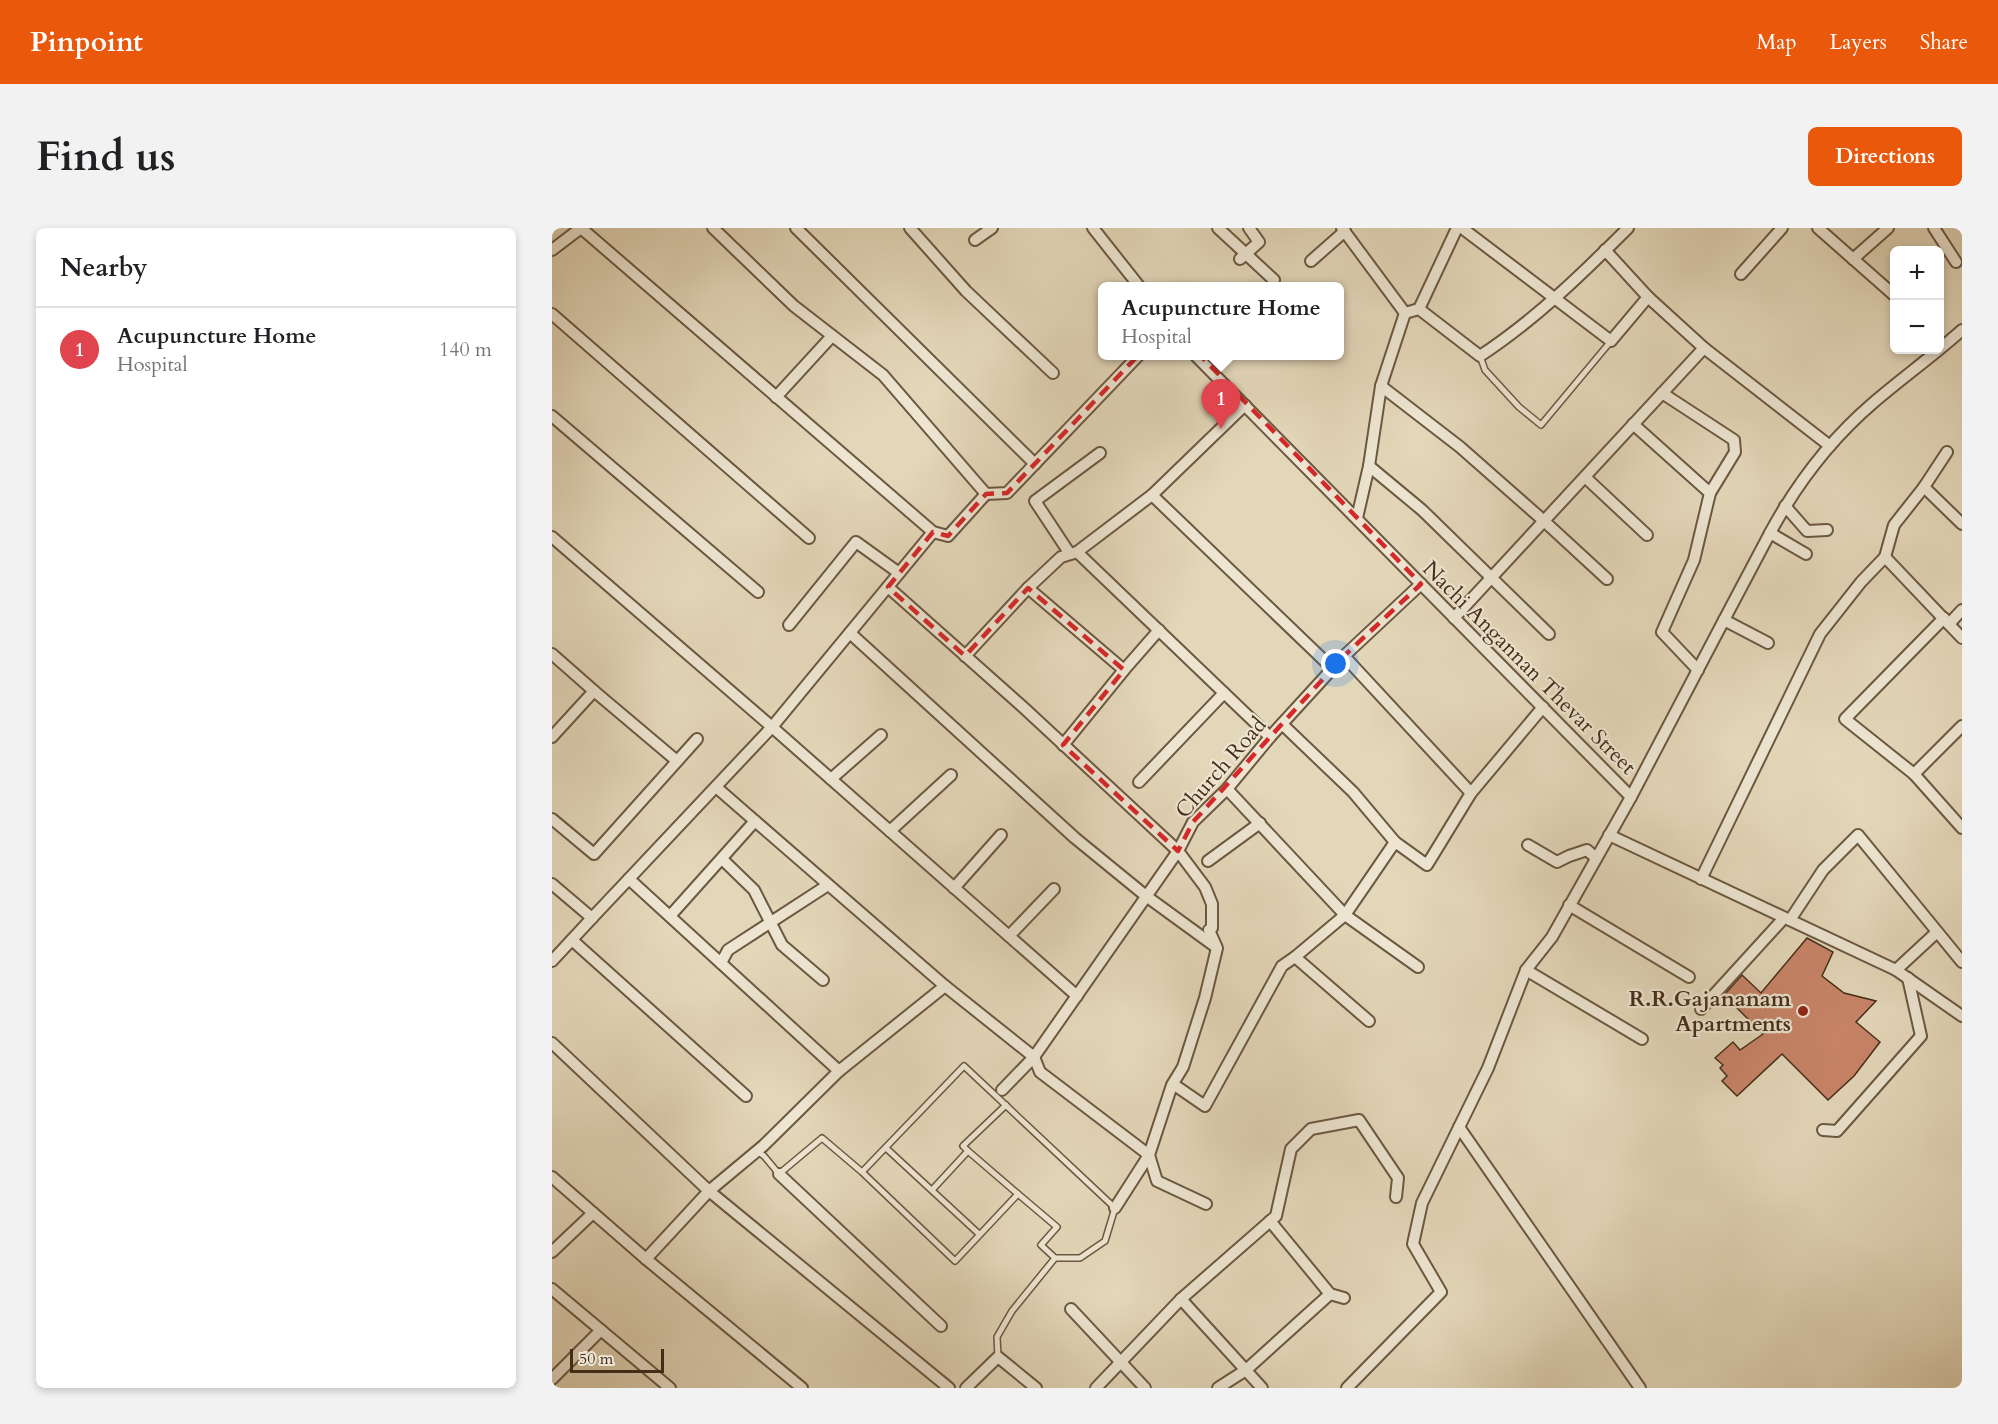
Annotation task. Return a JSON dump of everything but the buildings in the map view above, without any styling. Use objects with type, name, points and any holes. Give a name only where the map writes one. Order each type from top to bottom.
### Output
[{"type":"street","points":[[552,250],[581,228],[933,532],[948,536],[986,494],[1007,493],[1134,360]]},
{"type":"street","points":[[713,228],[794,306],[883,375],[986,494]]},
{"type":"street","points":[[796,228],[1035,464]]},
{"type":"street","points":[[910,228],[966,291],[1053,373]]},
{"type":"street","points":[[975,240],[992,228]]},
{"type":"street","points":[[1093,228],[1136,282]]},
{"type":"street","points":[[1218,228],[1244,256],[1274,280],[1273,282]]},
{"type":"street","points":[[1244,256],[1259,242],[1249,228]]},
{"type":"street","points":[[1405,313],[1419,309],[1456,228]]},
{"type":"street","points":[[1462,228],[1556,297],[1611,341],[1648,297]]},
{"type":"street","points":[[1419,309],[1480,356],[1506,339],[1584,273],[1628,228]]},
{"type":"street","points":[[1741,274],[1782,228]]},
{"type":"street","points":[[1818,228],[1890,291]]},
{"type":"street","points":[[1853,258],[1888,228]]},
{"type":"street","points":[[1934,228],[1956,262]]},
{"type":"street","points":[[1311,261],[1344,230],[1405,313]]},
{"type":"street","points":[[1605,250],[1648,297],[1704,348],[1830,446]]},
{"type":"street","points":[[1357,518],[1370,466],[1381,386],[1405,313]]},
{"type":"street","points":[[552,314],[809,538]]},
{"type":"street","points":[[1630,797],[1785,506],[1830,446],[1872,405],[1962,330]]},
{"type":"street","points":[[777,397],[832,336]]},
{"type":"street","points":[[1454,618],[1704,348]]},
{"type":"street","name":"Nachi Angannan Thevar Street","points":[[1201,360],[1630,797],[1552,937],[1526,970],[1488,1068],[1422,1203],[1413,1244],[1441,1292],[1347,1388]]},
{"type":"street","points":[[1381,386],[1460,447],[1607,579]]},
{"type":"street","points":[[1662,393],[1734,440],[1735,452],[1710,493],[1694,560],[1662,632],[1698,670]]},
{"type":"street","points":[[965,656],[1028,588],[1061,557],[1074,553],[1152,495],[1245,405]]},
{"type":"street","points":[[552,416],[758,592]]},
{"type":"street","points":[[1634,424],[1710,493]]},
{"type":"street","points":[[1701,879],[1820,634],[1861,582],[1885,557],[1894,525],[1924,487],[1947,452]]},
{"type":"street","points":[[1100,453],[1035,501],[1074,553],[1159,630],[1270,737]]},
{"type":"street","points":[[1370,466],[1422,510],[1549,634]]},
{"type":"street","points":[[1585,477],[1647,535]]},
{"type":"street","points":[[1924,487],[1962,524]]},
{"type":"street","points":[[1152,495],[1333,669]]},
{"type":"street","points":[[1785,506],[1807,531],[1827,530]]},
{"type":"street","points":[[552,962],[772,727],[933,532]]},
{"type":"street","points":[[1770,533],[1806,554]]},
{"type":"street","points":[[552,537],[1077,996]]},
{"type":"street","points":[[789,625],[856,542],[899,573]]},
{"type":"street","points":[[1885,557],[1962,638]]},
{"type":"street","name":"Church Road","points":[[999,1093],[1034,1057],[1178,851],[1194,822],[1227,789],[1270,737],[1344,656],[1421,584]]},
{"type":"street","points":[[888,587],[1178,851],[1206,887],[1212,904],[1213,917],[1212,928],[1209,930],[1217,948],[1205,998],[1184,1067],[1173,1084],[1149,1155],[1115,1208]]},
{"type":"street","points":[[1028,588],[1124,670]]},
{"type":"street","points":[[1962,610],[1946,621],[1845,719],[1914,774],[1962,828]]},
{"type":"street","points":[[1724,620],[1768,643]]},
{"type":"street","points":[[1063,745],[1159,630]]},
{"type":"street","points":[[850,633],[1075,838],[1146,896],[1217,948]]},
{"type":"street","points":[[552,654],[677,761]]},
{"type":"street","points":[[1344,656],[1471,793]]},
{"type":"street","points":[[552,737],[594,691]]},
{"type":"street","points":[[1139,782],[1224,693]]},
{"type":"street","points":[[1282,724],[1353,792],[1395,842],[1427,865],[1471,793],[1543,707]]},
{"type":"street","points":[[1914,774],[1962,726]]},
{"type":"street","points":[[831,779],[881,735]]},
{"type":"street","points":[[552,819],[594,854],[697,739]]},
{"type":"street","points":[[890,831],[951,775]]},
{"type":"street","points":[[716,787],[945,986],[1034,1057],[1041,1072],[1149,1155],[1157,1182],[1206,1203]]},
{"type":"street","points":[[1227,789],[1345,915],[1418,967]]},
{"type":"street","points":[[670,916],[756,821]]},
{"type":"street","points":[[1208,861],[1260,823]]},
{"type":"street","points":[[954,888],[1001,835]]},
{"type":"street","points":[[1609,835],[1896,970],[1962,1016]]},
{"type":"street","points":[[1701,1009],[1787,919],[1823,870],[1858,835],[1962,962]]},
{"type":"street","points":[[1173,1084],[1205,1106],[1282,966],[1345,915],[1395,842]]},
{"type":"street","points":[[1528,844],[1557,862],[1587,850],[1596,858]]},
{"type":"street","points":[[722,859],[754,890],[782,945],[823,980]]},
{"type":"street","points":[[629,879],[839,1071]]},
{"type":"street","points":[[552,884],[592,918]]},
{"type":"street","points":[[721,963],[728,950],[828,885]]},
{"type":"street","points":[[1009,936],[1054,889]]},
{"type":"street","points":[[1569,905],[1689,977]]},
{"type":"street","points":[[1896,970],[1937,932]]},
{"type":"street","points":[[572,940],[746,1096]]},
{"type":"street","points":[[1295,957],[1369,1021]]},
{"type":"street","points":[[1526,970],[1642,1039]]},
{"type":"street","points":[[1822,1130],[1837,1131],[1922,1036],[1908,978]]},
{"type":"street","points":[[646,1259],[709,1191],[757,1151],[839,1071],[945,986]]},
{"type":"street","points":[[552,1043],[709,1191],[949,1388]]},
{"type":"street","points":[[1096,1388],[1181,1299],[1276,1216],[1291,1149],[1311,1129],[1359,1120],[1398,1178],[1396,1197]]},
{"type":"street","points":[[1459,1127],[1640,1388]]},
{"type":"street","points":[[779,1174],[941,1326]]},
{"type":"street","points":[[552,1177],[646,1259],[802,1388]]},
{"type":"street","points":[[552,1252],[593,1213]]},
{"type":"street","points":[[1270,1221],[1329,1294],[1344,1298]]},
{"type":"street","points":[[552,1289],[670,1388]]},
{"type":"street","points":[[1218,1388],[1246,1370],[1329,1294]]},
{"type":"street","points":[[1181,1299],[1262,1388]]},
{"type":"street","points":[[1071,1309],[1145,1388]]},
{"type":"street","points":[[552,1379],[601,1330]]},
{"type":"street","points":[[966,1388],[998,1357],[1036,1388]]},
{"type":"lane","points":[[1480,356],[1485,370],[1519,407],[1541,425],[1611,341]]},
{"type":"lane","points":[[862,1172],[964,1066],[999,1093],[1005,1105],[1115,1208],[1105,1241],[1080,1258],[1055,1258],[1041,1245],[1057,1227],[963,1146],[1005,1105]]},
{"type":"lane","points":[[757,1151],[779,1174],[822,1138],[862,1172],[955,1262],[1018,1194]]},
{"type":"lane","points":[[886,1148],[980,1234]]},
{"type":"lane","points":[[932,1190],[968,1151]]},
{"type":"lane","points":[[998,1357],[997,1337],[1012,1311],[1055,1258]]},
{"type":"highlighted area","points":[[1169,323],[1421,584],[1344,656],[1270,737],[1193,822],[1178,851],[1063,745],[1124,670],[1028,588],[965,656],[888,587],[933,532],[948,536],[986,494],[1007,493]]},
{"type":"place","name":"Acupuncture Home","points":[[1221,429]]},
{"type":"place","name":"R.R.Gajananam Apartments","points":[[1803,1011]]}]
